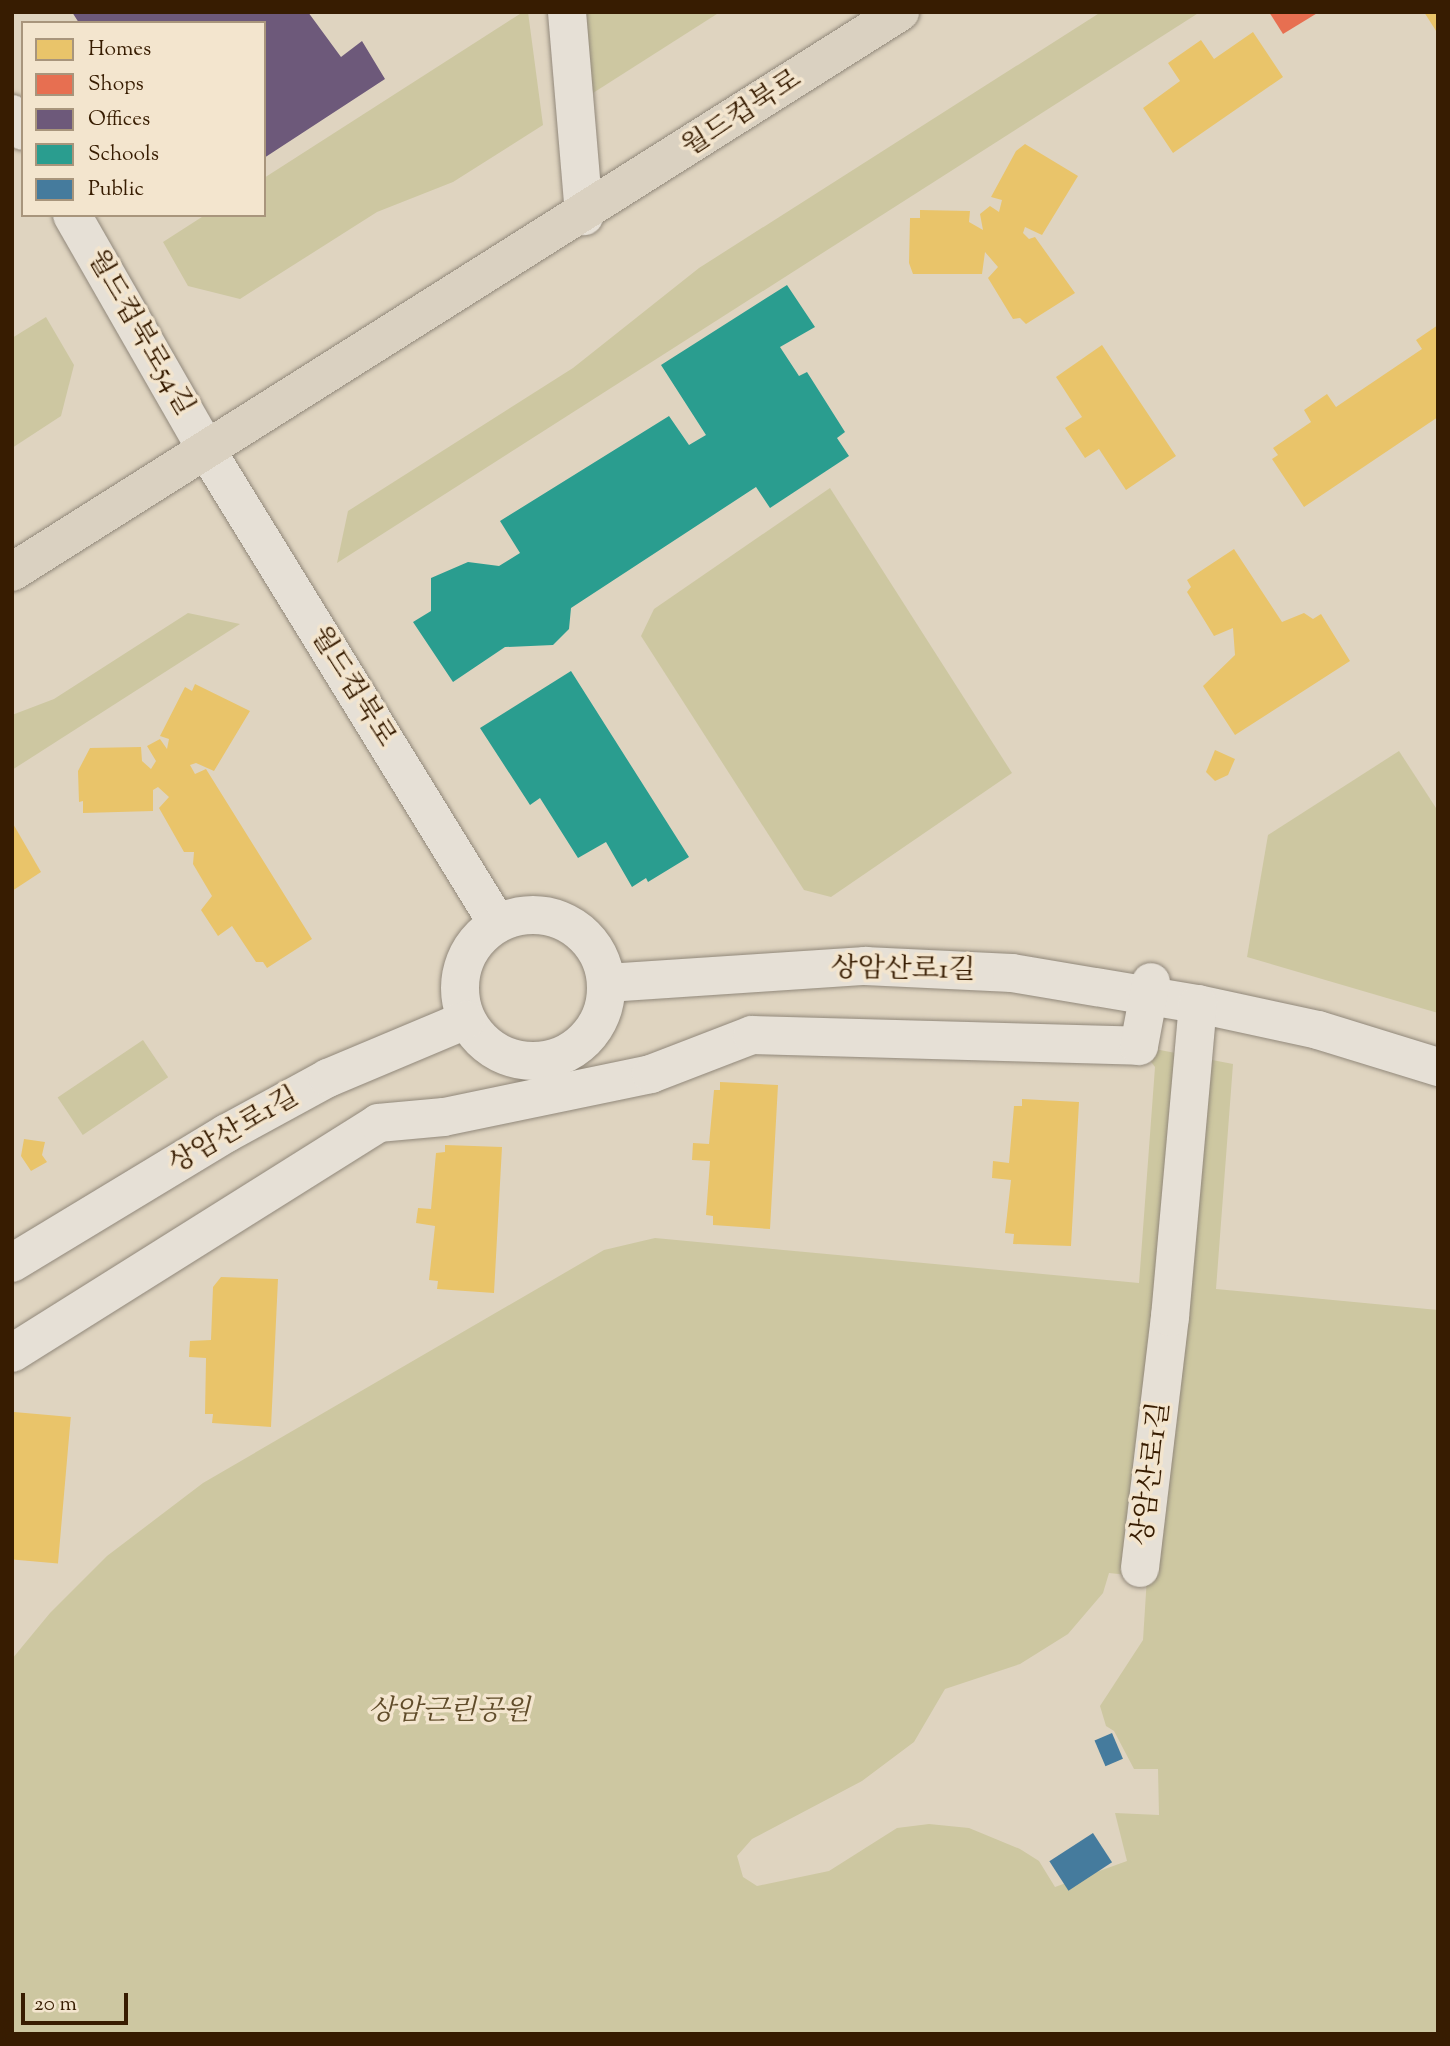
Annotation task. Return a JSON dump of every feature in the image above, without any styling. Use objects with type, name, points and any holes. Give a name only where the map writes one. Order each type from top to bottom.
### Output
[{"type":"main road","name":"월드컵북로","points":[[12,572],[584,216],[900,12]]},
{"type":"street","points":[[566,12],[584,216]]},
{"type":"street","name":"월드컵북로54길","points":[[73,217],[207,451]]},
{"type":"street","name":"월드컵북로","points":[[207,451],[497,923]]},
{"type":"street","points":[[532,915],[568,923],[588,938],[601,959],[607,983],[604,1008],[593,1031],[574,1049],[551,1059],[526,1061],[502,1055],[481,1040],[466,1020],[459,993],[463,965],[476,941],[497,923],[532,915]]},
{"type":"street","name":"상암산로1길","points":[[607,983],[865,966],[1012,973],[1150,989],[1198,1004],[1318,1030],[1438,1067]]},
{"type":"street","points":[[12,1353],[378,1123],[444,1117],[651,1074],[752,1035],[1139,1046],[1150,989]]},
{"type":"street","name":"상암산로1길","points":[[1140,1567],[1170,1317],[1198,1004]]},
{"type":"street","name":"상암산로1길","points":[[12,1263],[227,1133],[328,1078],[466,1020]]},
{"type":"green space","points":[[523,12],[528,12],[543,125],[453,182],[377,212],[240,299],[188,286],[163,242],[202,217],[266,217],[266,177]]},
{"type":"green space","points":[[582,12],[720,12],[593,93]]},
{"type":"green space","points":[[1101,12],[1200,12],[337,563],[348,511],[573,368],[699,268]]},
{"type":"green space","points":[[46,317],[74,365],[61,416],[12,448],[12,338]]},
{"type":"green space","points":[[830,488],[1012,773],[831,897],[804,890],[641,636],[654,609]]},
{"type":"green space","points":[[188,613],[240,624],[12,770],[12,715],[54,699]]},
{"type":"green space","points":[[1399,751],[1438,811],[1438,1013],[1247,957],[1268,835]]},
{"type":"green space","points":[[143,1040],[168,1077],[83,1135],[58,1098]]},
{"type":"green space","name":"상암근린공원","points":[[1139,1046],[1233,1064],[1216,1289],[1438,1310],[1438,2034],[12,2034],[12,1659],[50,1613],[107,1556],[203,1483],[604,1250],[655,1238],[1139,1283],[1155,1067]],"holes":[[[1109,1573],[1147,1577],[1143,1640],[1100,1706],[1106,1726],[1114,1731],[1134,1769],[1158,1769],[1159,1815],[1115,1813],[1127,1861],[1055,1887],[1039,1861],[1020,1849],[969,1828],[929,1824],[897,1828],[829,1871],[757,1886],[743,1877],[737,1856],[752,1839],[862,1781],[914,1742],[945,1689],[1020,1664],[1068,1634],[1103,1593]]]},
{"type":"building: Homes","points":[[1424,12],[1438,12],[1438,34]]},
{"type":"building: Homes","points":[[1253,32],[1283,77],[1173,153],[1143,108],[1180,81],[1168,63],[1201,40],[1214,59]]},
{"type":"building: Homes","points":[[1025,144],[1078,176],[1042,235],[1025,227],[1023,233],[1029,239],[1035,237],[1075,293],[1026,324],[1020,318],[1013,319],[988,278],[998,267],[985,252],[982,274],[913,274],[909,263],[910,218],[920,218],[920,210],[970,211],[969,222],[983,230],[980,214],[990,206],[999,212],[1002,200],[991,197],[1016,151]]},
{"type":"building: Homes","points":[[1438,325],[1438,417],[1304,507],[1272,459],[1278,455],[1273,448],[1311,422],[1304,410],[1327,394],[1336,407],[1422,349],[1416,340]]},
{"type":"building: Homes","points":[[1102,345],[1176,456],[1126,490],[1099,449],[1085,458],[1065,428],[1082,417],[1056,377]]},
{"type":"building: Homes","points":[[1234,549],[1282,622],[1304,613],[1313,619],[1321,614],[1350,661],[1235,735],[1203,686],[1235,655],[1233,628],[1214,636],[1187,592],[1191,587],[1187,580]]},
{"type":"building: Homes","points":[[195,684],[250,711],[214,771],[196,763],[190,765],[195,774],[206,769],[312,939],[267,968],[263,962],[256,962],[232,926],[218,936],[201,910],[212,896],[193,864],[194,852],[184,852],[159,808],[169,797],[158,787],[153,790],[153,811],[83,813],[83,801],[79,802],[78,771],[90,748],[141,747],[142,761],[151,769],[156,761],[147,746],[160,739],[167,749],[169,739],[160,736],[185,687],[192,691]]},
{"type":"building: Homes","points":[[1215,750],[1235,759],[1228,775],[1215,781],[1206,772]]},
{"type":"building: Homes","points":[[12,822],[41,872],[12,891]]},
{"type":"building: Homes","points":[[720,1082],[778,1085],[770,1229],[713,1225],[713,1216],[706,1215],[710,1161],[692,1160],[693,1143],[709,1144],[714,1090],[720,1090]]},
{"type":"building: Homes","points":[[1022,1099],[1079,1102],[1071,1246],[1013,1244],[1014,1234],[1005,1233],[1011,1180],[992,1178],[993,1161],[1009,1163],[1014,1106],[1022,1106]]},
{"type":"building: Homes","points":[[24,1139],[45,1142],[42,1155],[47,1162],[31,1171],[21,1156]]},
{"type":"building: Homes","points":[[445,1145],[502,1147],[494,1293],[437,1289],[438,1281],[429,1280],[435,1226],[416,1223],[418,1208],[431,1209],[436,1153],[445,1152]]},
{"type":"building: Homes","points":[[221,1277],[278,1279],[271,1427],[212,1423],[213,1414],[205,1414],[206,1358],[189,1357],[190,1341],[211,1340],[213,1287]]},
{"type":"building: Homes","points":[[14,1412],[71,1417],[58,1563],[12,1559]]},
{"type":"building: Shops","points":[[1269,12],[1319,12],[1283,34]]},
{"type":"building: Offices","points":[[72,12],[308,12],[341,57],[362,41],[385,79],[266,157],[266,21],[78,21]]},
{"type":"building: Schools","points":[[787,285],[815,327],[780,347],[799,376],[807,372],[845,432],[837,438],[849,456],[770,508],[756,487],[571,608],[569,629],[553,645],[505,647],[453,682],[413,622],[431,611],[431,578],[468,562],[499,566],[520,553],[500,521],[669,416],[689,445],[706,435],[661,365]]},
{"type":"building: Schools","points":[[571,671],[689,857],[648,882],[646,878],[632,887],[606,842],[578,858],[540,798],[530,805],[480,728]]},
{"type":"building: Public","points":[[1112,1733],[1123,1759],[1105,1766],[1095,1740]]},
{"type":"building: Public","points":[[1093,1833],[1112,1862],[1068,1891],[1049,1861]]}]
